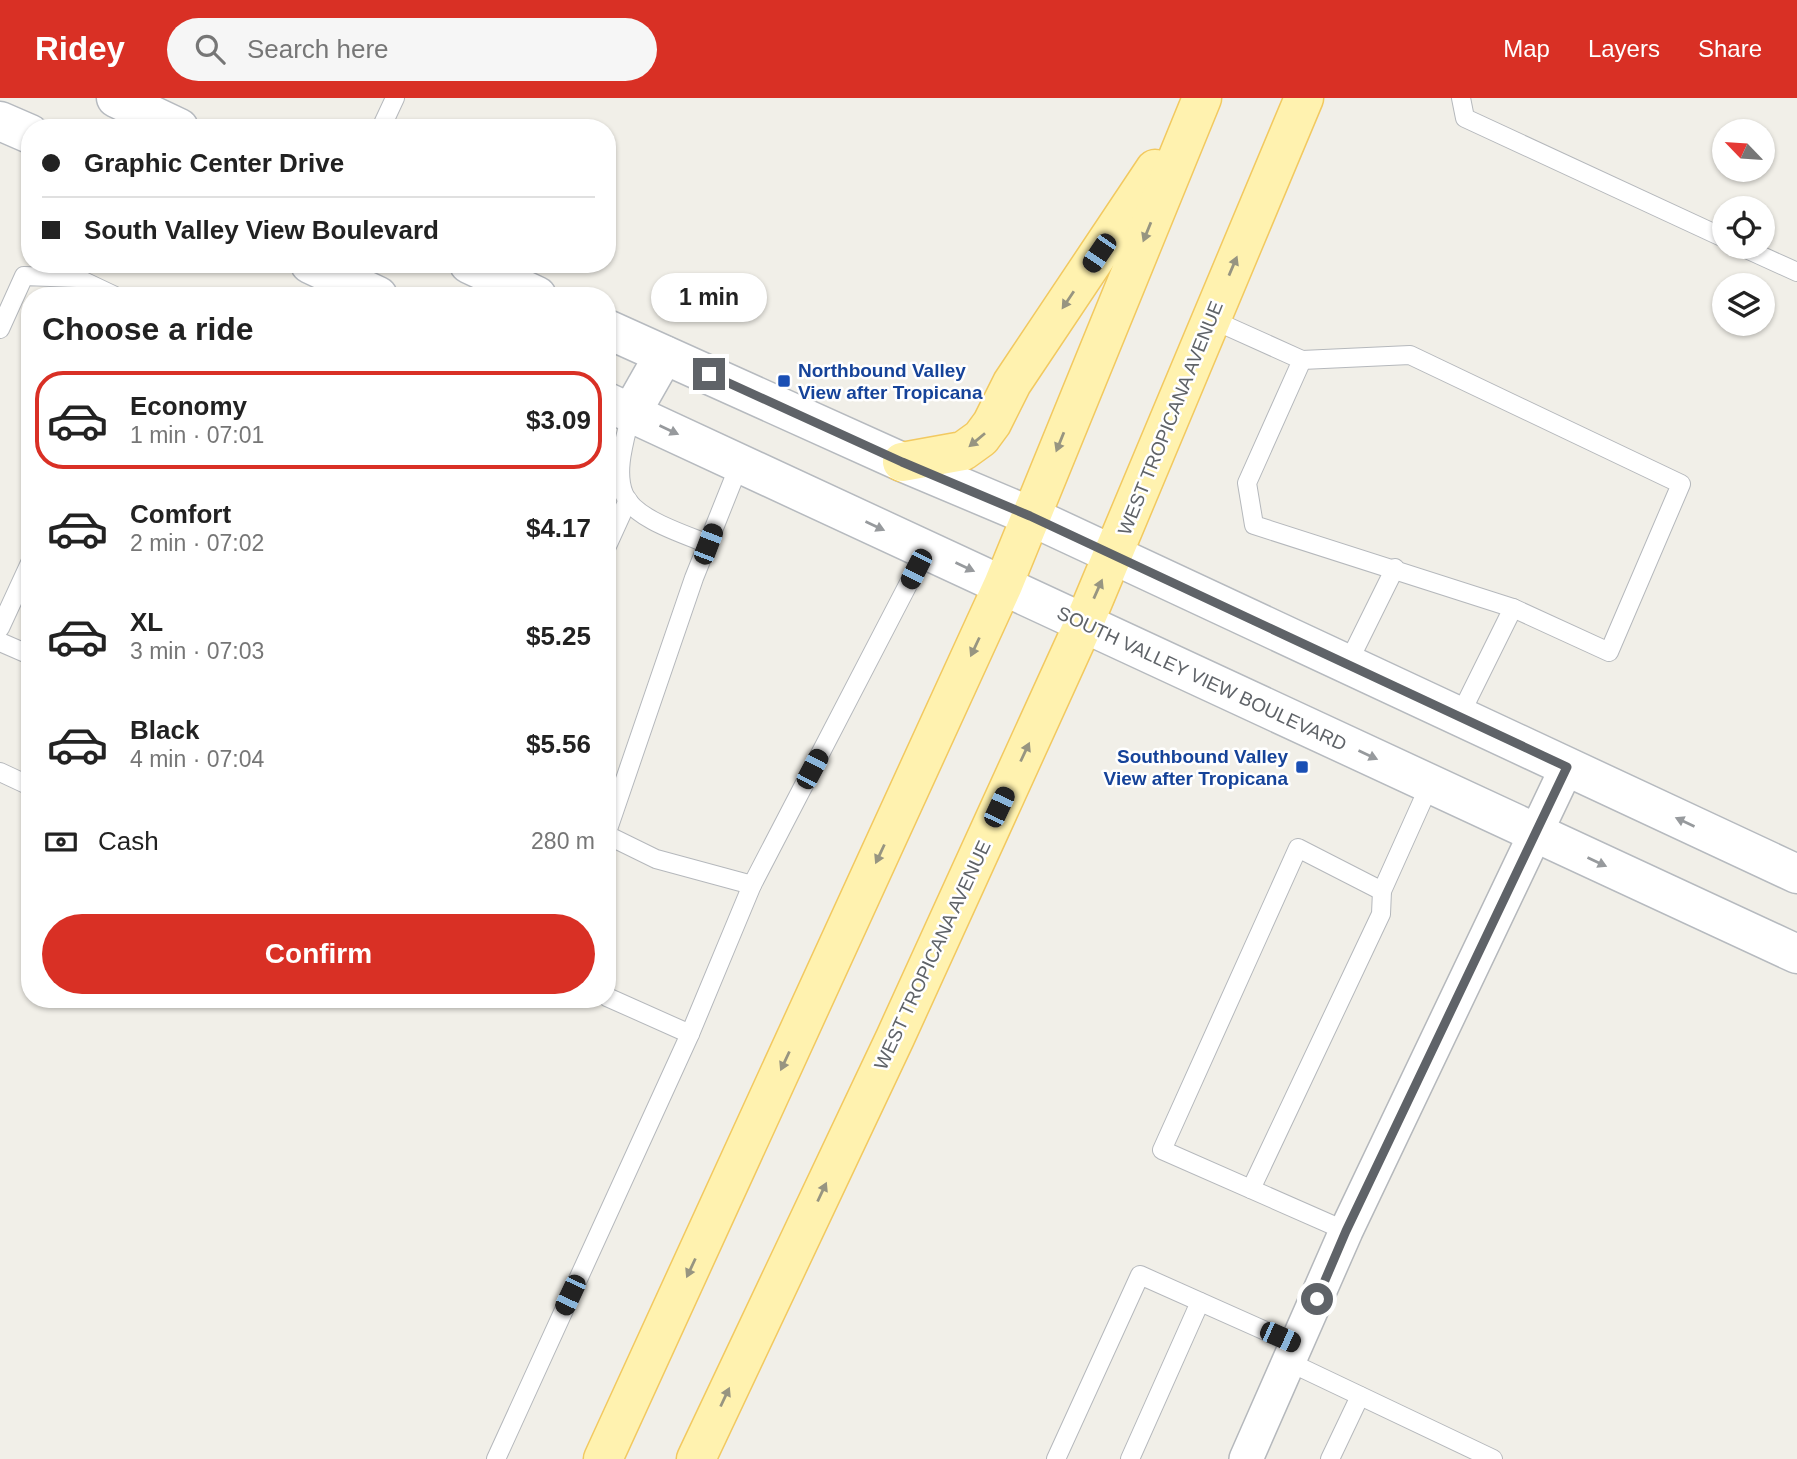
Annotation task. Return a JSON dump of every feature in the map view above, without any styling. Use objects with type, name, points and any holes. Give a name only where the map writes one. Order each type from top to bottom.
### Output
[{"type":"main road","points":[[116,98],[160,119]]},
{"type":"main road","name":"WEST TROPICANA AVENUE","points":[[696,1459],[895,1038],[1084,623],[1304,98]]},
{"type":"main road","points":[[902,462],[963,451],[981,438],[992,423],[1012,383],[1202,99]]},
{"type":"main road","points":[[603,1459],[1003,585],[1202,99]]},
{"type":"main road","points":[[0,121],[21,131]]},
{"type":"main road","points":[[331,273],[360,287]]},
{"type":"main road","points":[[488,273],[518,287]]},
{"type":"main road","points":[[616,333],[732,383],[902,462],[1030,516],[1797,874]]},
{"type":"main road","points":[[619,407],[664,355]]},
{"type":"main road","name":"SOUTH VALLEY VIEW BOULEVARD","points":[[619,407],[1797,954]]},
{"type":"street","points":[[1246,1459],[1346,1231],[1567,767]]},
{"type":"lane","points":[[385,119],[395,98]]},
{"type":"lane","points":[[1461,98],[1465,118],[1712,232]]},
{"type":"lane","points":[[1768,259],[1797,272]]},
{"type":"lane","points":[[0,328],[24,276],[77,278],[96,287]]},
{"type":"lane","points":[[1211,319],[1302,360],[1410,355],[1681,484],[1609,652],[1513,608],[1254,524],[1247,483],[1302,360]]},
{"type":"lane","points":[[619,407],[620,472],[624,494],[636,510],[658,523],[708,544]]},
{"type":"lane","points":[[616,808],[694,578],[740,463]]},
{"type":"lane","points":[[616,526],[628,500]]},
{"type":"lane","points":[[496,1459],[690,1034],[752,885],[926,550]]},
{"type":"lane","points":[[1347,664],[1395,568]]},
{"type":"lane","points":[[0,628],[21,582]]},
{"type":"lane","points":[[1459,717],[1513,608]]},
{"type":"lane","points":[[0,642],[21,651]]},
{"type":"lane","points":[[0,772],[21,782]]},
{"type":"lane","points":[[1251,1189],[1381,914],[1382,891],[1430,784]]},
{"type":"lane","points":[[616,839],[656,859],[752,885]]},
{"type":"lane","points":[[1346,1231],[1162,1150],[1297,848],[1382,891]]},
{"type":"lane","points":[[616,1001],[690,1034]]},
{"type":"lane","points":[[1056,1459],[1140,1275],[1200,1302],[1293,1354],[1360,1396],[1493,1459]]},
{"type":"lane","points":[[1130,1459],[1200,1302]]},
{"type":"lane","points":[[1330,1459],[1360,1396]]},
{"type":"place","name":"Northbound Valley View after Tropicana","points":[[784,381]]},
{"type":"place","name":"Southbound Valley View after Tropicana","points":[[1302,767]]},
{"type":"route","points":[[709,374],[902,462],[1030,516],[1567,767],[1346,1231],[1317,1299]]}]
